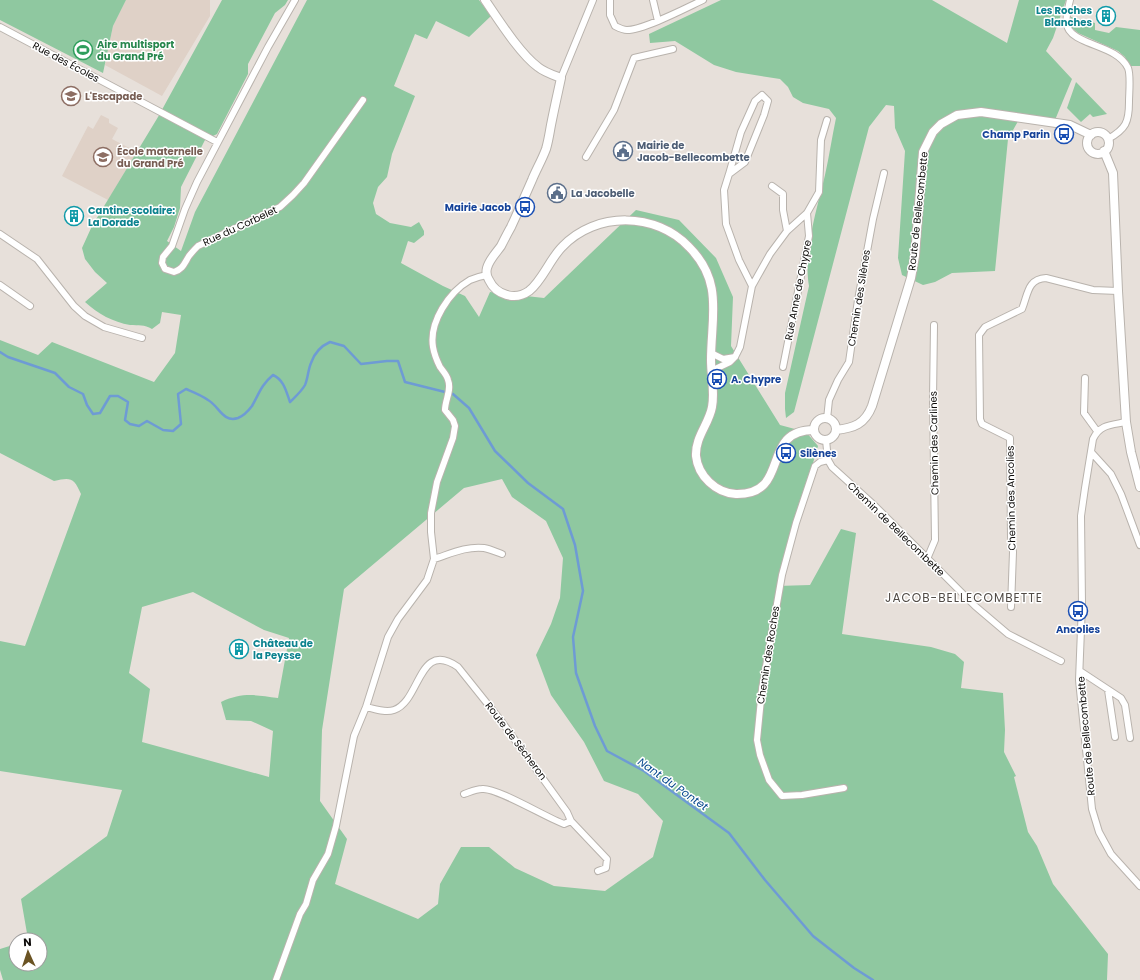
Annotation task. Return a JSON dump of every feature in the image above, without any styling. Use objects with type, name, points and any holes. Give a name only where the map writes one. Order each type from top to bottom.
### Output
[{"type":"street","name":"Rue du Corbelet","points":[[295,0],[268,47],[185,209],[172,246],[163,257],[162,263],[165,269],[174,272],[180,270],[198,246],[280,207],[304,183],[363,100]]},
{"type":"street","points":[[485,0],[527,57],[543,71],[561,78]]},
{"type":"street","points":[[593,0],[561,78],[545,150],[510,227],[488,266],[487,275],[490,283],[496,290],[503,294],[512,296],[522,295],[531,290],[556,254],[570,239],[577,234],[589,228],[614,221],[635,220],[656,225],[670,232],[688,246],[699,258],[708,276],[712,291],[714,306],[714,325],[711,353],[713,391],[712,409],[699,437],[696,454],[697,461],[704,475],[716,487],[724,492],[742,494],[758,489],[768,480],[785,441],[792,434],[801,430],[814,430]]},
{"type":"street","points":[[610,0],[612,20],[615,26],[627,30],[658,21],[703,0]]},
{"type":"street","points":[[653,0],[658,21]]},
{"type":"street","points":[[1070,0],[1067,10],[1067,19],[1068,28],[1072,33],[1082,40],[1121,58],[1128,69],[1129,107],[1126,122],[1121,131],[1108,139]]},
{"type":"street","name":"Rue des Écoles","points":[[0,27],[218,142]]},
{"type":"street","points":[[586,157],[614,110],[634,58],[673,49]]},
{"type":"street","points":[[729,174],[745,162],[768,101],[762,95],[755,101],[741,132],[724,190],[726,224],[739,260],[752,286]]},
{"type":"street","name":"Route de Bellecombette","points":[[836,430],[859,424],[867,417],[872,406],[911,278],[915,256],[923,152],[933,132],[947,120],[957,115],[981,112],[1070,125],[1091,135]]},
{"type":"street","points":[[711,371],[730,362],[735,357],[740,347],[752,286],[770,254],[787,231],[807,213],[819,192],[821,140],[827,120]]},
{"type":"street","points":[[1100,132],[1108,139],[1108,146],[1104,151],[1098,154],[1090,150],[1087,144],[1091,135],[1094,133],[1100,132]]},
{"type":"street","points":[[1104,151],[1114,173],[1118,291],[1126,422],[1131,452],[1140,487]]},
{"type":"street","name":"Chemin des Silènes","points":[[827,419],[829,400],[838,380],[850,362],[858,300],[872,219],[884,173]]},
{"type":"street","points":[[772,186],[783,194],[783,210],[787,231]]},
{"type":"street","name":"Rue Anne de Chypre","points":[[784,367],[809,236],[807,213]]},
{"type":"street","points":[[0,234],[37,259],[74,306],[85,316],[104,327],[142,338]]},
{"type":"street","points":[[276,980],[314,880],[328,854],[336,826],[354,736],[366,707],[388,637],[398,619],[427,580],[434,559],[431,532],[431,513],[437,482],[453,438],[455,426],[453,420],[445,410],[449,390],[448,380],[439,364],[433,346],[433,330],[436,319],[445,304],[459,288],[470,280],[487,275]]},
{"type":"street","name":"Chemin des Ancolies","points":[[1011,607],[1012,552],[1010,438],[982,424],[980,419],[979,335],[985,327],[1022,309],[1029,287],[1039,278],[1046,278],[1094,290],[1118,291]]},
{"type":"street","points":[[0,285],[30,306]]},
{"type":"street","name":"Chemin des Carlines","points":[[927,559],[936,540],[933,399],[934,325]]},
{"type":"street","points":[[711,353],[723,359],[735,357]]},
{"type":"street","points":[[1085,378],[1084,413],[1097,431],[1105,426],[1126,422]]},
{"type":"street","points":[[824,419],[832,422],[836,430],[832,438],[826,440],[819,438],[814,430],[818,421],[824,419]]},
{"type":"street","name":"Route de Bellecombette","points":[[1097,431],[1093,439],[1081,516],[1082,604],[1079,680],[1092,809],[1099,832],[1111,854],[1140,886]]},
{"type":"street","points":[[826,440],[828,460]]},
{"type":"street","points":[[1091,452],[1111,474],[1121,494],[1140,545]]},
{"type":"street","name":"Chemin de Bellecombette","points":[[828,460],[832,467],[874,505],[975,606],[1008,634],[1061,661]]},
{"type":"street","name":"Chemin des Roches","points":[[828,460],[820,462],[815,466],[782,575],[762,689],[757,740],[760,755],[769,780],[782,796],[802,795],[844,788]]},
{"type":"street","points":[[434,559],[460,550],[472,548],[484,548],[502,554]]},
{"type":"street","name":"Route de Sècheron","points":[[366,707],[392,711],[401,707],[408,699],[418,679],[428,665],[433,661],[449,661],[458,667],[538,769],[567,812],[571,821],[607,858],[606,868],[598,872]]},
{"type":"street","points":[[1080,671],[1121,698],[1125,705],[1130,738]]},
{"type":"street","points":[[1108,690],[1114,737]]},
{"type":"street","points":[[464,794],[483,788],[502,794],[558,822],[564,824],[571,821]]},
{"type":"shaded area","points":[[126,0],[210,0],[210,16],[162,96],[105,65],[113,26]]},
{"type":"shaded area","name":"École maternelle du Grand Pré","points":[[101,115],[109,119],[109,123],[118,128],[112,139],[137,152],[108,200],[62,176],[88,126],[93,129]]},
{"type":"green space","name":"Aire multisport du Grand Pré","points":[[0,0],[126,0],[113,26],[103,73],[0,20]]},
{"type":"green space","points":[[222,0],[288,0],[285,5],[275,13],[248,64],[248,74],[217,134],[205,140],[181,187],[180,208],[174,227],[167,241],[181,251],[195,212],[307,0],[479,0],[491,16],[469,37],[436,21],[427,39],[415,34],[394,86],[415,96],[392,154],[387,177],[378,187],[373,203],[376,214],[390,223],[411,227],[419,222],[424,231],[424,235],[414,243],[408,241],[401,263],[465,296],[479,317],[490,292],[544,298],[636,210],[679,220],[716,258],[733,297],[731,346],[780,425],[806,432],[818,446],[777,586],[810,585],[841,529],[856,533],[842,634],[931,647],[955,654],[964,662],[961,688],[1003,693],[1005,730],[1004,752],[1016,776],[1014,777],[1028,832],[1037,846],[1053,884],[1108,954],[1107,980],[3,980],[0,970],[0,949],[8,946],[8,972],[48,972],[48,932],[27,932],[21,899],[107,836],[122,790],[0,771],[0,641],[25,646],[81,494],[74,482],[71,480],[64,479],[54,481],[0,453],[0,340],[38,355],[52,342],[154,382],[175,353],[181,315],[162,312],[160,323],[152,329],[149,327],[124,324],[112,320],[100,314],[85,302],[107,283],[95,272],[85,259],[82,248],[92,226],[158,117]],"holes":[[[502,479],[512,497],[546,521],[563,558],[560,598],[551,624],[536,655],[551,695],[584,742],[604,781],[638,794],[663,821],[653,857],[605,891],[554,886],[515,868],[489,847],[461,847],[440,884],[438,904],[418,919],[335,884],[347,839],[320,801],[322,730],[344,589],[464,488]],[[193,592],[264,630],[289,638],[278,698],[249,695],[236,697],[221,702],[226,720],[251,721],[273,731],[269,777],[142,742],[150,689],[129,673],[142,607]]]},
{"type":"green space","points":[[721,0],[932,0],[1007,43],[1019,0],[1066,0],[1053,38],[1046,51],[1072,79],[1055,120],[1021,116],[1008,139],[995,271],[952,273],[935,282],[923,285],[902,275],[898,258],[905,151],[895,128],[894,106],[886,105],[869,127],[794,412],[786,418],[785,393],[809,286],[809,245],[836,118],[829,109],[803,103],[793,97],[788,87],[780,79],[736,72],[714,65],[675,41],[650,43],[649,34]]},
{"type":"green space","points":[[1071,17],[1095,23],[1095,30],[1109,33],[1116,27],[1140,30],[1140,66],[1129,66],[1125,57],[1118,51],[1078,33],[1070,26]]},
{"type":"green space","points":[[1076,82],[1107,114],[1093,117],[1090,114],[1081,122],[1067,108]]},
{"type":"waterway","name":"Nant du Pontet","points":[[0,352],[8,357],[55,373],[69,387],[83,394],[87,405],[93,414],[100,413],[110,396],[118,396],[128,402],[125,420],[130,424],[139,426],[147,421],[163,430],[173,431],[181,424],[178,394],[186,389],[205,398],[225,416],[233,419],[240,417],[252,406],[263,386],[273,375],[282,383],[290,402],[305,385],[312,360],[316,353],[330,342],[344,346],[361,364],[398,361],[405,382],[453,394],[469,408],[495,451],[528,483],[563,509],[575,545],[583,591],[573,637],[576,673],[595,726],[607,751],[644,771],[729,833],[765,880],[813,936],[854,968],[873,980]]},
{"type":"place","name":"Les Roches Blanches","points":[[1106,16]]},
{"type":"place","name":"Aire multisport du Grand Pré","points":[[83,50]]},
{"type":"place","name":"L'Escapade","points":[[71,96]]},
{"type":"place","name":"Champ Parin","points":[[1064,134]]},
{"type":"place","name":"Mairie de Jacob-Bellecombette","points":[[623,151]]},
{"type":"place","name":"École maternelle du Grand Pré","points":[[103,157]]},
{"type":"place","name":"La Jacobelle","points":[[557,193]]},
{"type":"place","name":"Mairie Jacob","points":[[525,207]]},
{"type":"place","name":"Cantine scolaire: La Dorade","points":[[74,216]]},
{"type":"place","name":"A. Chypre","points":[[717,379]]},
{"type":"place","name":"Silènes","points":[[786,453]]},
{"type":"place","name":"Ancolies","points":[[1078,611]]},
{"type":"place","name":"Château de la Peysse","points":[[239,649]]},
{"type":"district","name":"JACOB-BELLECOMBETTE","points":[[964,597]]}]
